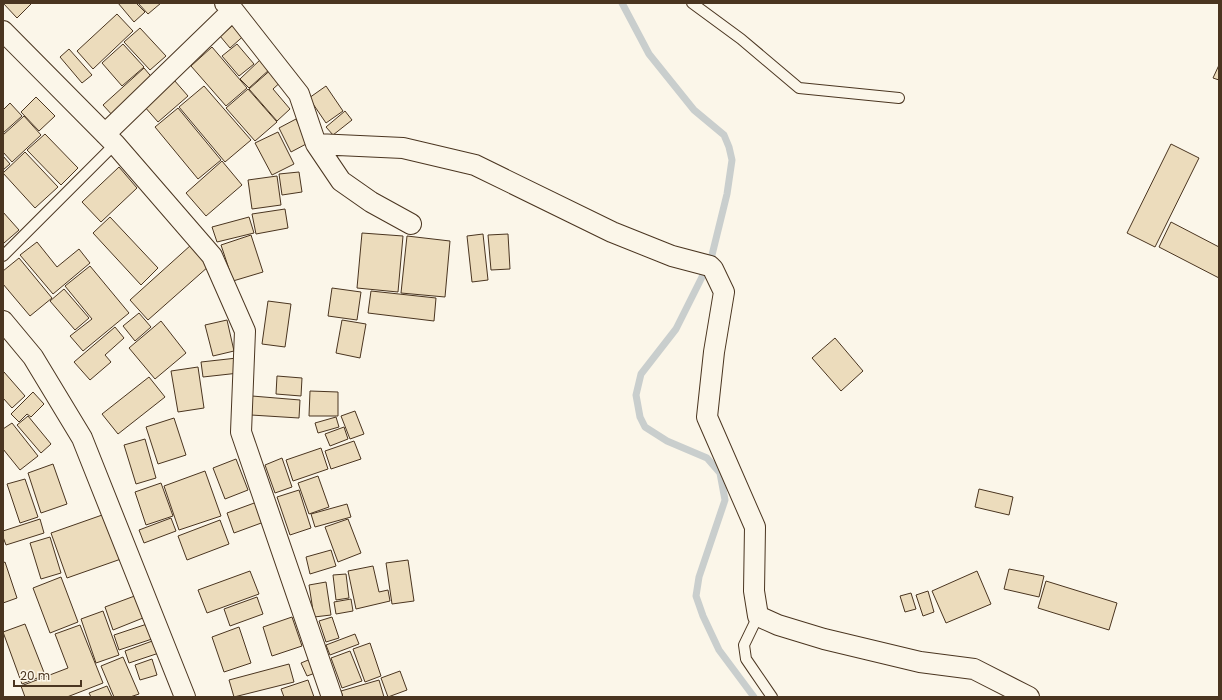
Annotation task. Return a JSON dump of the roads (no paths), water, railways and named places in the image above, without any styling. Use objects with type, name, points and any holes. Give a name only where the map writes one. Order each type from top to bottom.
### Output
[{"type":"street","points":[[110,139],[229,7],[299,94],[316,144],[341,181],[371,202],[411,224]]},
{"type":"street","points":[[3,30],[110,139],[212,256],[245,331],[241,432],[332,697]]},
{"type":"street","points":[[316,144],[403,148],[475,165],[612,232],[672,256],[710,266],[713,269],[724,292],[714,352],[707,417],[755,527],[754,591],[758,616],[778,625],[824,639],[920,662],[974,669],[1029,697]]},
{"type":"street","points":[[3,321],[33,357],[82,438],[185,697]]},
{"type":"lane","points":[[692,3],[741,39],[799,88],[899,98]]},
{"type":"lane","points":[[3,256],[110,139]]},
{"type":"lane","points":[[758,616],[744,645],[746,659],[772,697]]},
{"type":"waterway","points":[[622,3],[649,54],[694,110],[724,135],[732,160],[727,194],[711,259],[676,329],[641,374],[636,395],[640,417],[645,427],[667,441],[707,458],[720,473],[725,500],[699,577],[696,596],[703,616],[719,650],[754,697]]}]
